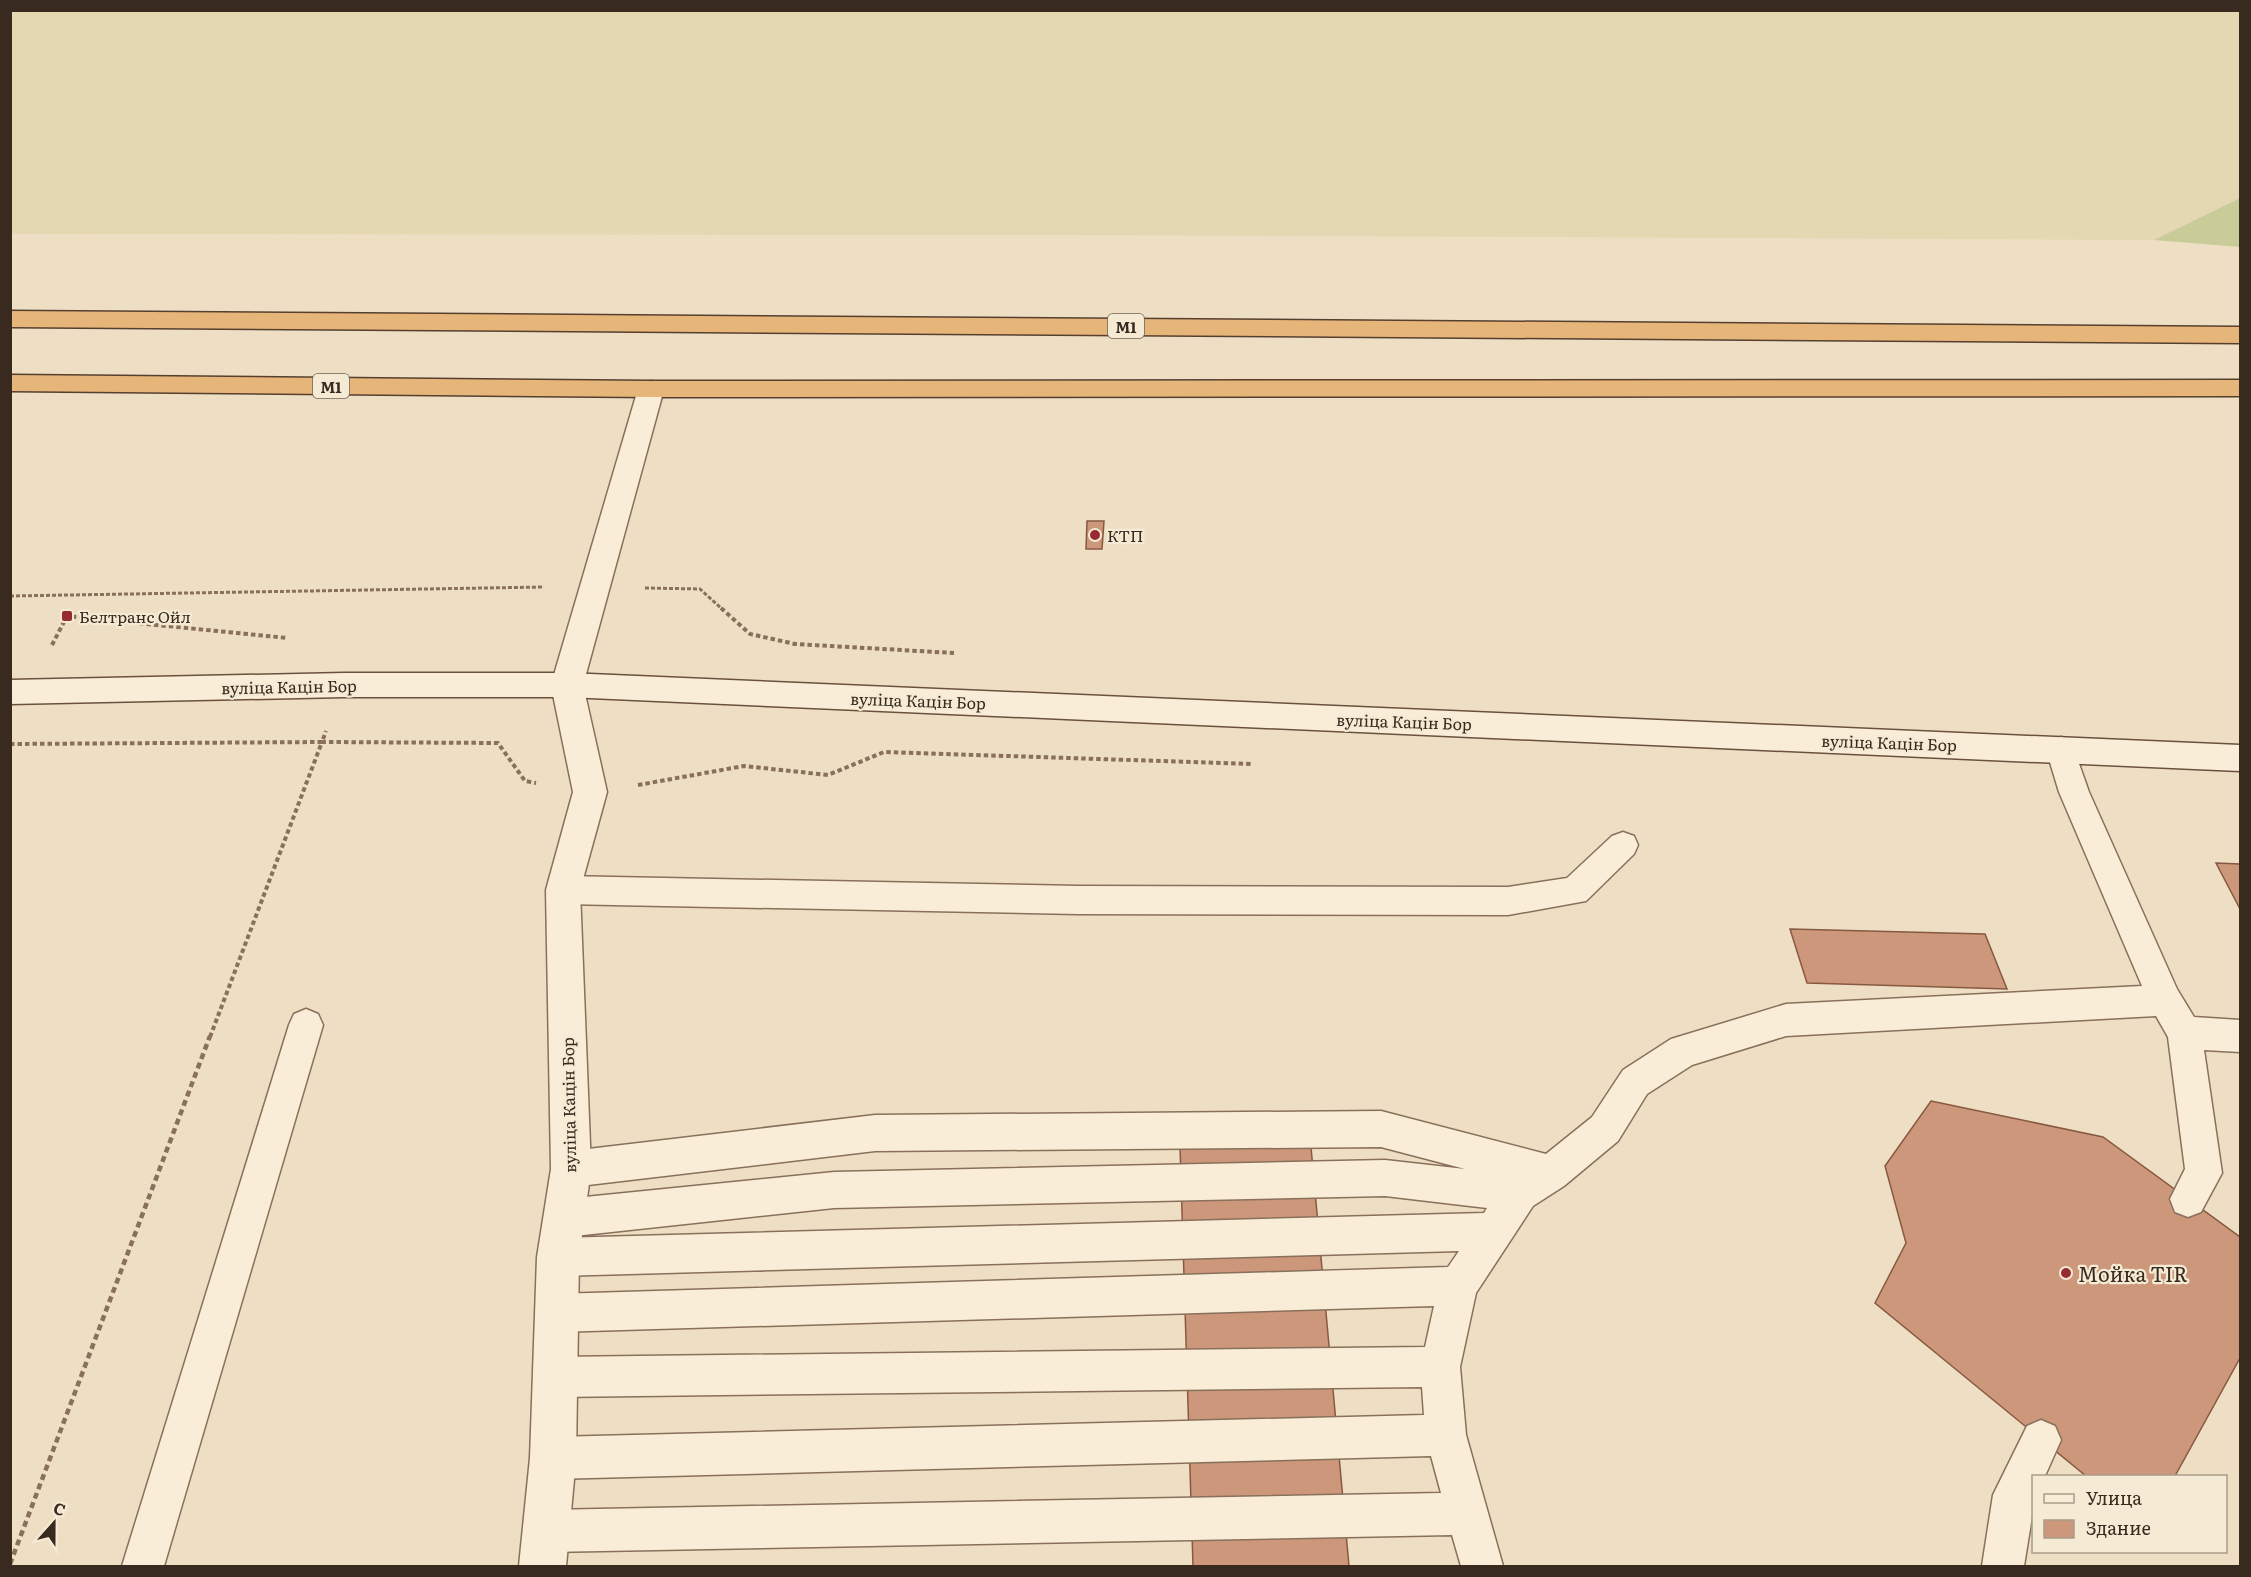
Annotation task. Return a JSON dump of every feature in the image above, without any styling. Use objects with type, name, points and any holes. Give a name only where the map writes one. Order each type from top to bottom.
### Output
[{"type":"highway","name":"М1","points":[[10,319],[2241,335]]},
{"type":"highway","name":"М1","points":[[10,382],[651,389],[2241,388]]},
{"type":"main road","name":"вуліца Кацін Бор","points":[[544,1549],[553,1458],[558,1257],[571,1169],[563,890],[590,792],[567,685],[651,389]]},
{"type":"main road","name":"вуліца Кацін Бор","points":[[10,692],[333,685],[567,685],[2241,758]]},
{"type":"lane","points":[[2061,749],[2074,792],[2165,1000],[2185,1033],[2204,1173],[2188,1199]]},
{"type":"lane","points":[[563,890],[1078,900],[1508,901],[1575,891],[1623,845]]},
{"type":"lane","points":[[1482,1566],[1446,1435],[1440,1367],[1458,1286],[1492,1231],[1520,1193],[1551,1173],[1605,1129],[1635,1082],[1683,1051],[1786,1020],[2165,1000]]},
{"type":"lane","points":[[143,1566],[306,1025]]},
{"type":"lane","points":[[2185,1033],[2241,1036]]},
{"type":"lane","points":[[571,1169],[875,1133],[1381,1129],[1551,1173]]},
{"type":"lane","points":[[565,1218],[834,1190],[1385,1178],[1520,1193]]},
{"type":"lane","points":[[558,1257],[1492,1231]]},
{"type":"lane","points":[[556,1313],[1458,1286]]},
{"type":"lane","points":[[556,1377],[1440,1367]]},
{"type":"lane","points":[[553,1458],[1446,1435]]},
{"type":"lane","points":[[2003,1566],[2014,1495],[2041,1440]]},
{"type":"lane","points":[[544,1549],[1468,1514]]},
{"type":"path","points":[[10,596],[594,586],[700,589],[750,634],[795,644],[962,654]]},
{"type":"path","points":[[10,744],[322,742]]},
{"type":"shaded area","points":[[11,11],[2240,11],[2240,198],[2154,240],[1065,235],[11,234]]},
{"type":"green space","points":[[2240,198],[2240,247],[2154,240]]},
{"type":"building","name":"КТП","points":[[1087,521],[1104,521],[1102,549],[1086,549]]},
{"type":"building","points":[[2216,863],[2240,864],[2240,909]]},
{"type":"building","points":[[1790,929],[1985,934],[2007,989],[1807,983]]},
{"type":"building","name":"Мойка TIR","points":[[1931,1101],[2103,1137],[2240,1237],[2240,1358],[2176,1475],[2085,1475],[1875,1303],[1906,1243],[1885,1166]]},
{"type":"building","points":[[1308,1114],[1349,1566],[1193,1566],[1179,1115]]},
{"type":"place","name":"КТП","points":[[1095,535]]},
{"type":"place","name":"Белтранс Ойл","points":[[67,616]]},
{"type":"place","name":"Мойка TIR","points":[[2066,1273]]}]
